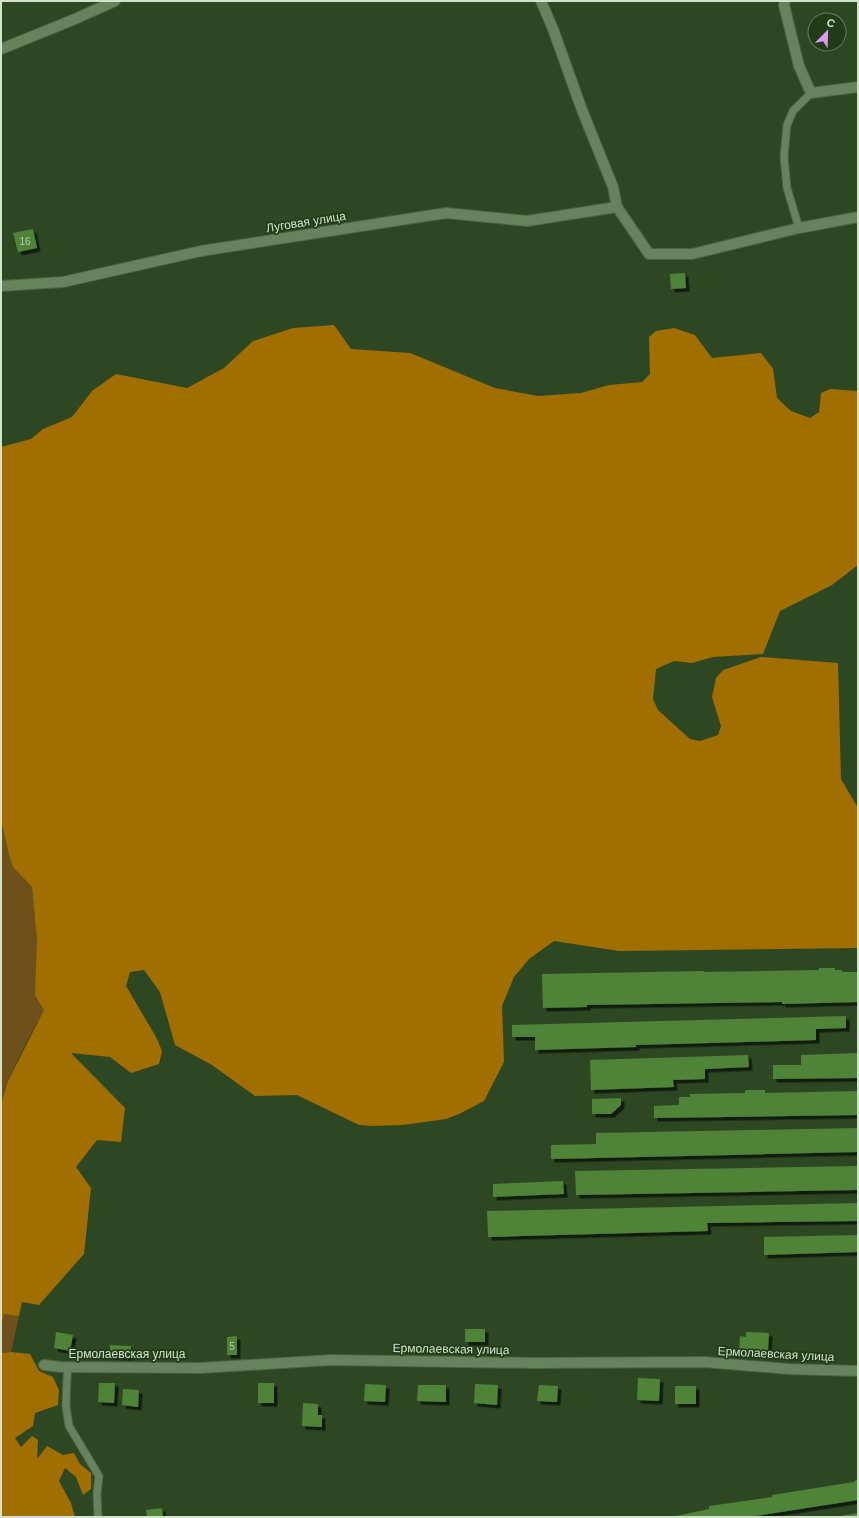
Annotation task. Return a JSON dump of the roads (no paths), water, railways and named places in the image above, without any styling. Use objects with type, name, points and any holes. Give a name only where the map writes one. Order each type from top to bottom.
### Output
[{"type":"street","points":[[1,49],[115,1]]},
{"type":"street","points":[[541,1],[582,110],[613,186],[617,207],[649,254],[692,254],[799,228],[858,217]]},
{"type":"street","points":[[784,1],[799,66],[811,93],[858,87]]},
{"type":"street","name":"Луговая улица","points":[[1,286],[62,282],[201,251],[446,213],[527,221],[617,207]]},
{"type":"street","name":"Ермолаевская улица","points":[[44,1365],[68,1367],[201,1368],[331,1360],[535,1363],[704,1362],[789,1369],[858,1371]]},
{"type":"lane","points":[[799,228],[787,188],[784,158],[787,125],[793,111],[811,93]]},
{"type":"lane","points":[[68,1367],[66,1406],[69,1426],[99,1476],[97,1493],[98,1517]]}]
